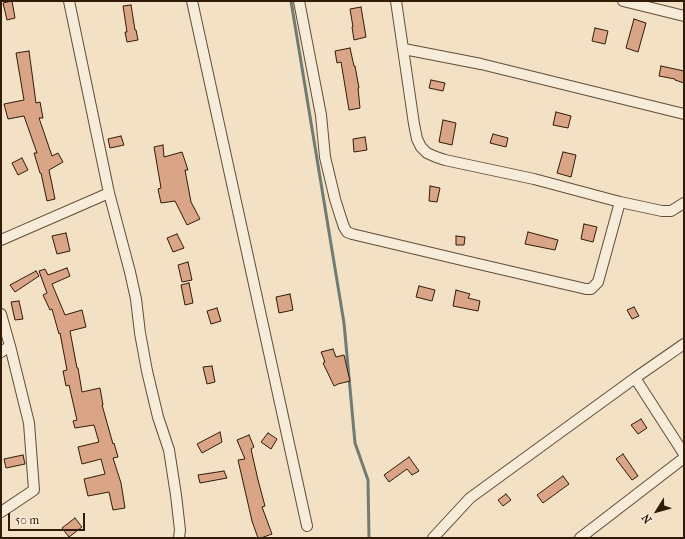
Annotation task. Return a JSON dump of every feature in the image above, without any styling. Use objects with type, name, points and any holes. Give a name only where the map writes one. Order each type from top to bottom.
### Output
[{"type":"street","points":[[69,1],[109,193],[136,299],[143,348],[158,417],[169,450],[180,530],[179,538]]},
{"type":"street","points":[[192,1],[307,526]]},
{"type":"street","points":[[299,1],[321,115],[326,157],[338,210],[344,227],[348,232],[448,257],[591,289],[598,282],[620,202]]},
{"type":"street","points":[[396,1],[417,139],[421,147],[427,153],[445,160],[534,179],[620,202],[662,211],[671,211],[684,204]]},
{"type":"street","points":[[623,1],[684,16]]},
{"type":"street","points":[[404,49],[481,64],[684,114]]},
{"type":"street","points":[[1,240],[109,193]]},
{"type":"street","points":[[1,314],[29,423],[34,490],[1,512]]},
{"type":"street","points":[[433,538],[470,498],[684,344]]},
{"type":"street","points":[[1,352],[10,346]]},
{"type":"street","points":[[635,378],[684,454]]},
{"type":"street","points":[[580,538],[684,458]]},
{"type":"building","points":[[12,1],[15,18],[7,20],[3,3]]},
{"type":"building","points":[[131,5],[138,40],[127,42],[123,6]]},
{"type":"building","points":[[361,7],[366,37],[354,40],[350,9]]},
{"type":"building","points":[[634,19],[646,23],[638,52],[626,48]]},
{"type":"building","points":[[595,28],[608,31],[605,44],[592,41]]},
{"type":"building","points":[[350,48],[359,88],[360,108],[349,110],[341,62],[337,63],[335,51]]},
{"type":"building","points":[[29,51],[36,103],[40,102],[43,118],[39,118],[52,156],[58,153],[63,162],[49,170],[55,199],[47,201],[41,173],[34,153],[37,153],[24,116],[8,119],[4,104],[24,100],[16,53]]},
{"type":"building","points":[[661,66],[684,71],[684,83],[675,79],[659,76]]},
{"type":"building","points":[[431,80],[445,83],[443,91],[429,88]]},
{"type":"building","points":[[556,112],[571,116],[568,128],[553,125]]},
{"type":"building","points":[[443,120],[456,123],[452,145],[439,142]]},
{"type":"building","points":[[493,134],[508,138],[506,147],[490,143]]},
{"type":"building","points":[[121,136],[124,145],[110,148],[108,139]]},
{"type":"building","points":[[365,137],[367,150],[354,152],[353,139]]},
{"type":"building","points":[[163,145],[164,157],[182,152],[188,170],[185,170],[191,202],[200,219],[187,225],[175,201],[161,203],[158,189],[161,188],[154,147]]},
{"type":"building","points":[[563,152],[576,155],[571,177],[557,173]]},
{"type":"building","points":[[22,158],[28,170],[18,175],[12,163]]},
{"type":"building","points":[[430,186],[440,188],[437,202],[429,201]]},
{"type":"building","points":[[584,224],[597,227],[593,242],[581,239]]},
{"type":"building","points":[[528,232],[558,240],[555,250],[525,244]]},
{"type":"building","points":[[66,233],[70,251],[57,254],[52,236]]},
{"type":"building","points":[[177,234],[184,248],[173,252],[167,238]]},
{"type":"building","points":[[456,236],[465,237],[464,245],[456,245]]},
{"type":"building","points":[[188,262],[192,280],[182,282],[178,265]]},
{"type":"building","points":[[67,268],[70,276],[52,284],[65,315],[82,310],[86,327],[70,331],[82,392],[100,388],[102,405],[118,457],[113,458],[121,483],[125,508],[113,510],[109,492],[88,496],[84,479],[105,474],[101,459],[82,464],[78,447],[99,442],[94,425],[75,428],[73,421],[77,420],[69,385],[66,386],[63,371],[67,370],[60,333],[59,334],[52,309],[50,310],[43,295],[47,293],[39,271],[45,269],[48,275]]},
{"type":"building","points":[[36,271],[39,276],[15,292],[10,285]]},
{"type":"building","points":[[189,283],[193,303],[185,305],[181,285]]},
{"type":"building","points":[[419,286],[435,290],[432,301],[416,297]]},
{"type":"building","points":[[456,290],[470,294],[468,298],[480,301],[478,311],[453,306]]},
{"type":"building","points":[[290,294],[293,310],[279,313],[276,297]]},
{"type":"building","points":[[19,301],[23,319],[15,320],[11,302]]},
{"type":"building","points":[[634,307],[639,316],[632,319],[627,310]]},
{"type":"building","points":[[217,308],[221,321],[211,324],[207,311]]},
{"type":"building","points":[[333,349],[336,357],[344,355],[350,381],[334,386],[323,363],[325,362],[321,352]]},
{"type":"building","points":[[212,366],[215,382],[207,384],[203,367]]},
{"type":"building","points":[[641,419],[647,428],[638,434],[631,425]]},
{"type":"building","points":[[220,432],[222,442],[202,453],[197,444]]},
{"type":"building","points":[[268,433],[277,439],[271,449],[261,442]]},
{"type":"building","points":[[249,435],[254,447],[251,449],[265,506],[262,507],[272,534],[261,538],[258,538],[252,521],[238,460],[245,459],[237,440]]},
{"type":"building","points":[[623,454],[638,476],[632,480],[616,459]]},
{"type":"building","points":[[23,455],[25,464],[6,468],[4,459]]},
{"type":"building","points":[[409,457],[419,471],[412,475],[407,469],[389,482],[384,475]]},
{"type":"building","points":[[224,471],[227,478],[200,483],[198,475]]},
{"type":"building","points":[[563,476],[569,484],[543,503],[537,495]]},
{"type":"building","points":[[506,494],[511,500],[503,506],[498,500]]},
{"type":"building","points":[[75,518],[82,527],[69,537],[62,528]]},
{"type":"waterway","points":[[291,1],[344,323],[355,443],[368,480],[369,538]]}]
